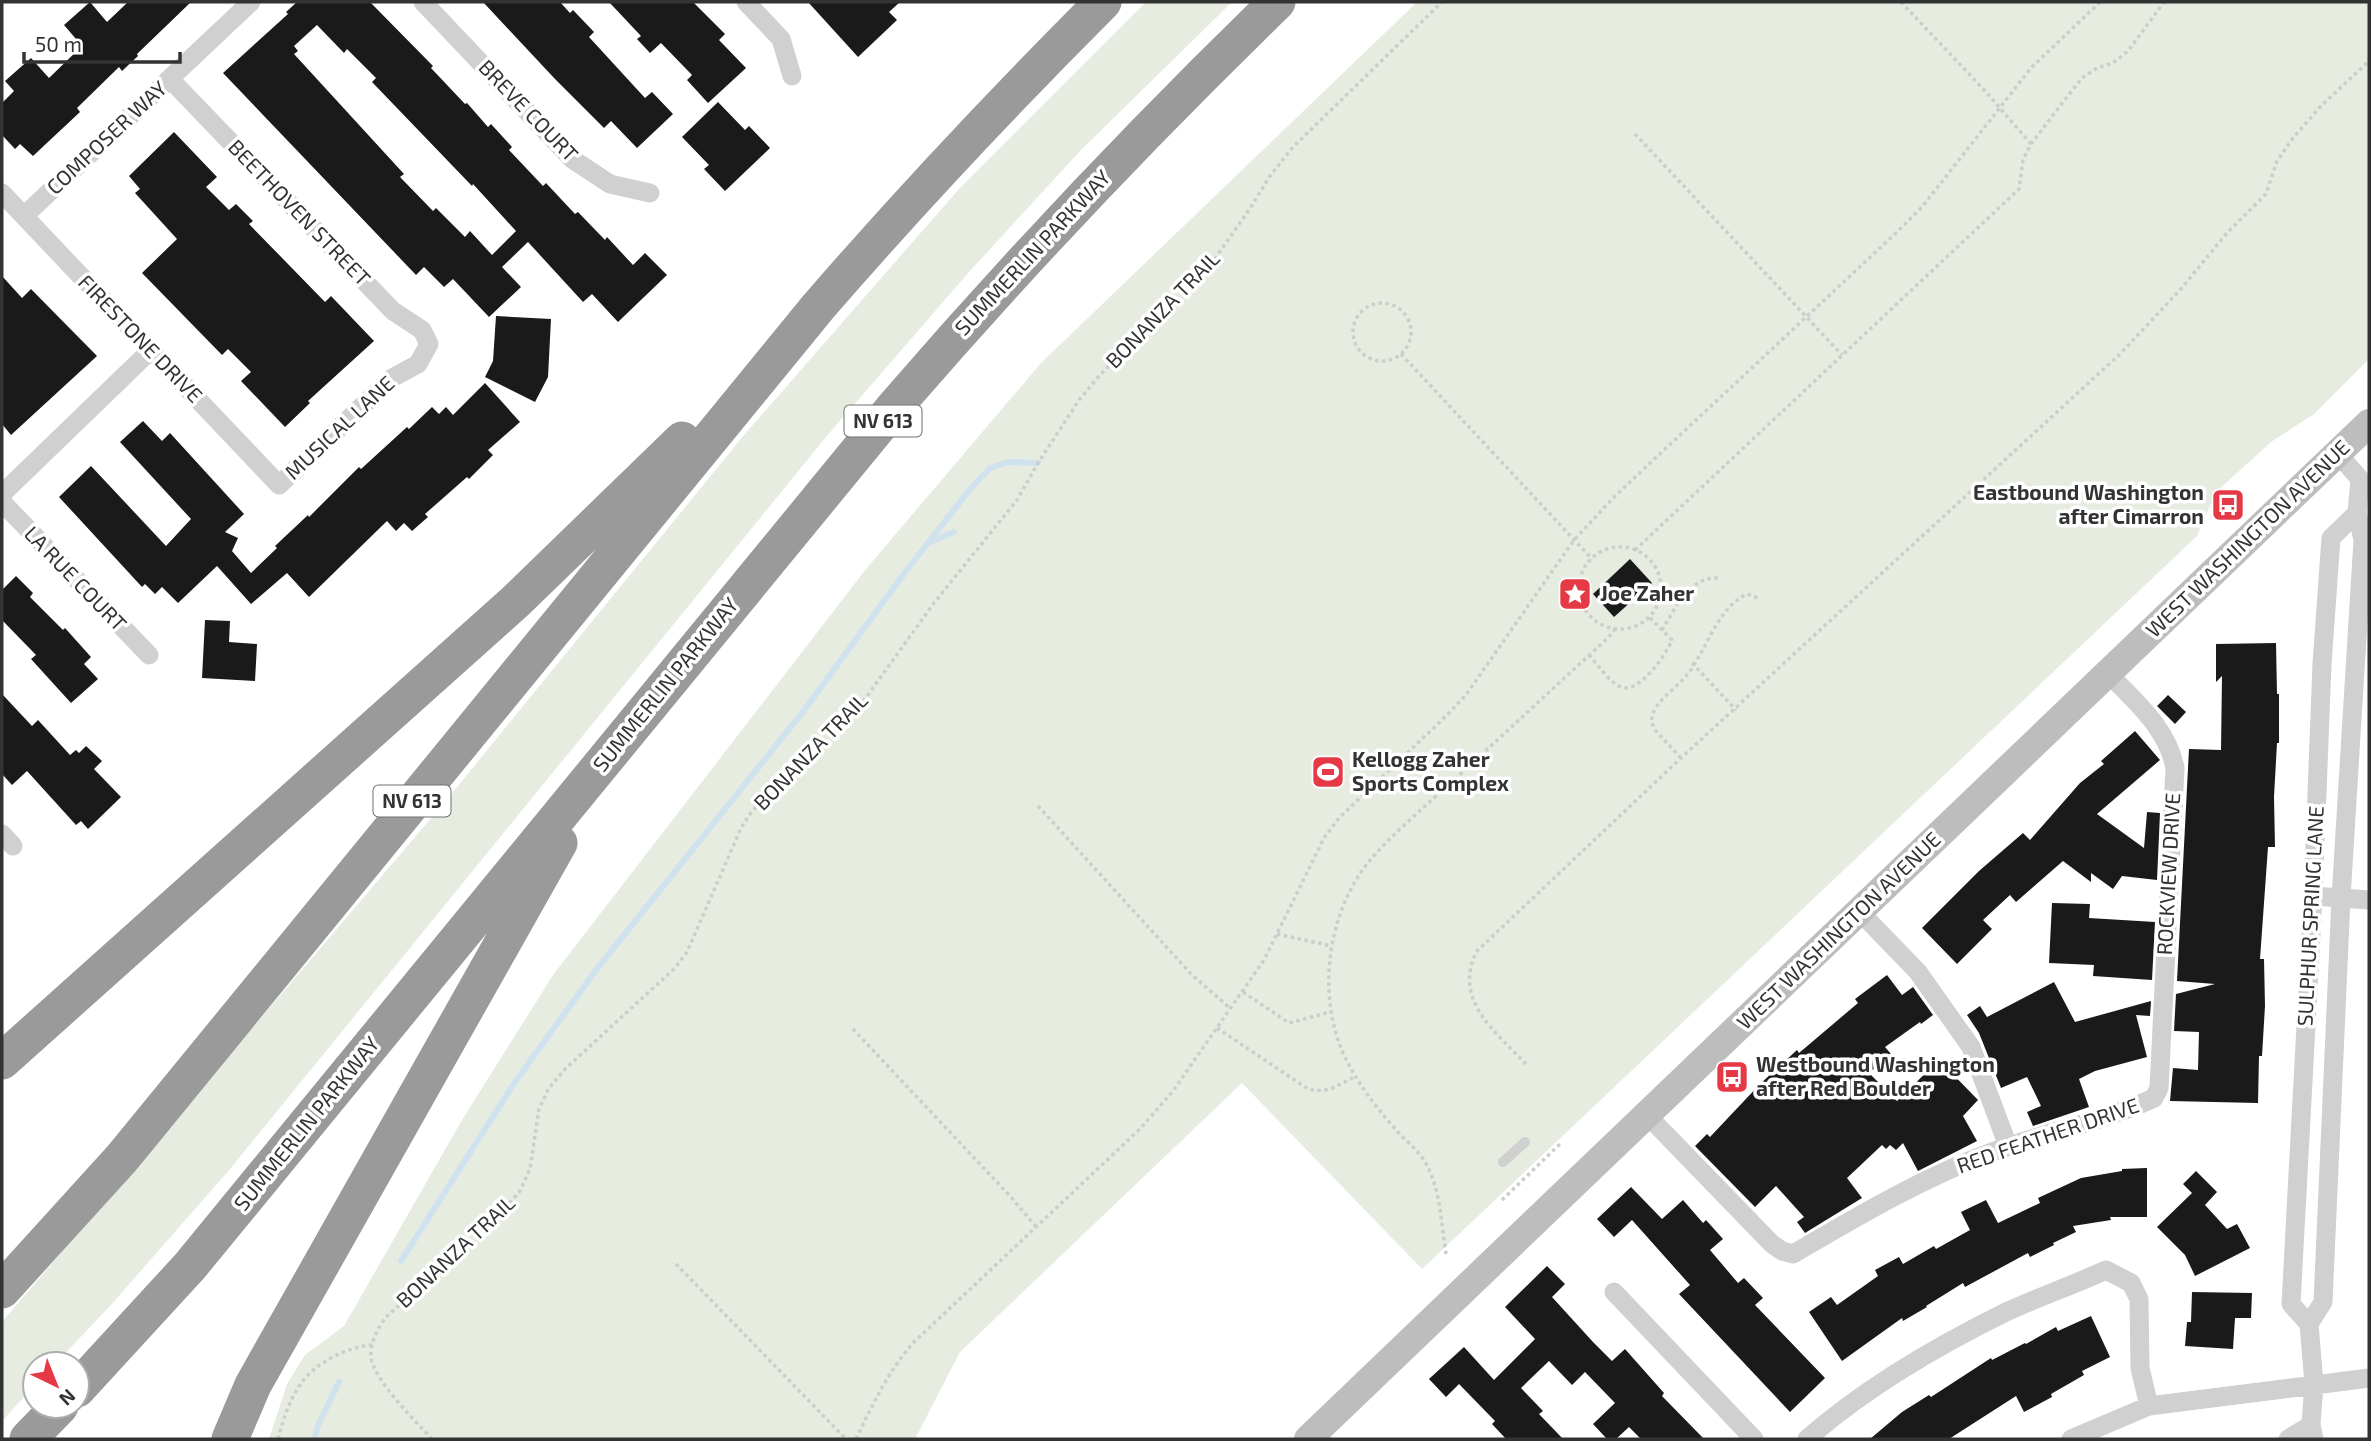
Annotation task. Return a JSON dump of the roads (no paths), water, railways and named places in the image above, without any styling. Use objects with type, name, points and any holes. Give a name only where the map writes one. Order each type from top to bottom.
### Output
[{"type":"highway","name":"NV 613","points":[[2,1290],[122,1158],[818,307],[1011,94],[1103,2]]},
{"type":"highway","name":"SUMMERLIN PARKWAY","points":[[91,1374],[190,1266],[896,405],[1108,172],[1277,2]]},
{"type":"highway","points":[[2,1061],[516,601],[818,307]]},
{"type":"highway","points":[[230,1439],[253,1385],[604,761]]},
{"type":"highway","points":[[28,1439],[46,1420]]},
{"type":"main road","name":"WEST WASHINGTON AVENUE","points":[[1308,1439],[2369,423]]},
{"type":"street","name":"COMPOSER WAY","points":[[24,216],[251,2]]},
{"type":"street","name":"BREVE COURT","points":[[423,2],[572,159],[610,184],[650,193]]},
{"type":"street","points":[[746,2],[781,39],[792,76]]},
{"type":"street","name":"BEETHOVEN STREET","points":[[170,79],[393,311],[422,330],[429,344]]},
{"type":"street","name":"FIRESTONE DRIVE","points":[[2,193],[279,485]]},
{"type":"street","name":"MUSICAL LANE","points":[[279,485],[392,377],[418,364],[429,344]]},
{"type":"street","points":[[2,494],[151,349]]},
{"type":"street","name":"SULPHUR SPRING LANE","points":[[2309,1324],[2323,1302],[2342,898],[2363,666],[2363,540],[2357,513],[2360,479],[2337,453]]},
{"type":"street","name":"LA RUE COURT","points":[[2,502],[149,655]]},
{"type":"street","name":"SULPHUR SPRING LANE","points":[[2288,1439],[2312,1432],[2314,1384],[2309,1324],[2291,1304],[2313,896],[2322,664],[2331,538],[2357,513]]},
{"type":"street","points":[[2322,664],[2363,666]]},
{"type":"street","name":"ROCKVIEW DRIVE","points":[[2108,673],[2160,728],[2171,749],[2175,768],[2159,1088],[2154,1098]]},
{"type":"street","points":[[2313,896],[2369,900]]},
{"type":"street","points":[[1859,911],[1918,972],[1971,1046],[2008,1146]]},
{"type":"street","name":"RED FEATHER DRIVE","points":[[1647,1115],[1772,1244],[1793,1254],[1898,1193],[2008,1146],[2129,1110],[2154,1098]]},
{"type":"street","points":[[1807,1439],[1868,1391],[1941,1345],[2009,1311],[2106,1270],[2131,1283],[2139,1299],[2140,1368],[2149,1406]]},
{"type":"street","points":[[1614,1292],[1754,1439]]},
{"type":"street","points":[[2071,1439],[2149,1406],[2369,1378]]},
{"type":"lane","points":[[1503,1162],[1525,1142]]},
{"type":"waterway","points":[[401,1261],[515,1082],[596,970],[802,713],[906,571],[971,488],[990,468],[1008,462],[1038,463]]},
{"type":"waterway","points":[[930,542],[954,532]]},
{"type":"waterway","points":[[314,1439],[339,1382]]},
{"type":"place","name":"Eastbound Washington after Cimarron","points":[[2228,505]]},
{"type":"place","name":"Joe Zaher","points":[[1575,594]]},
{"type":"place","name":"Kellogg Zaher Sports Complex","points":[[1328,772]]},
{"type":"place","name":"Westbound Washington after Red Boulder","points":[[1732,1077]]}]
